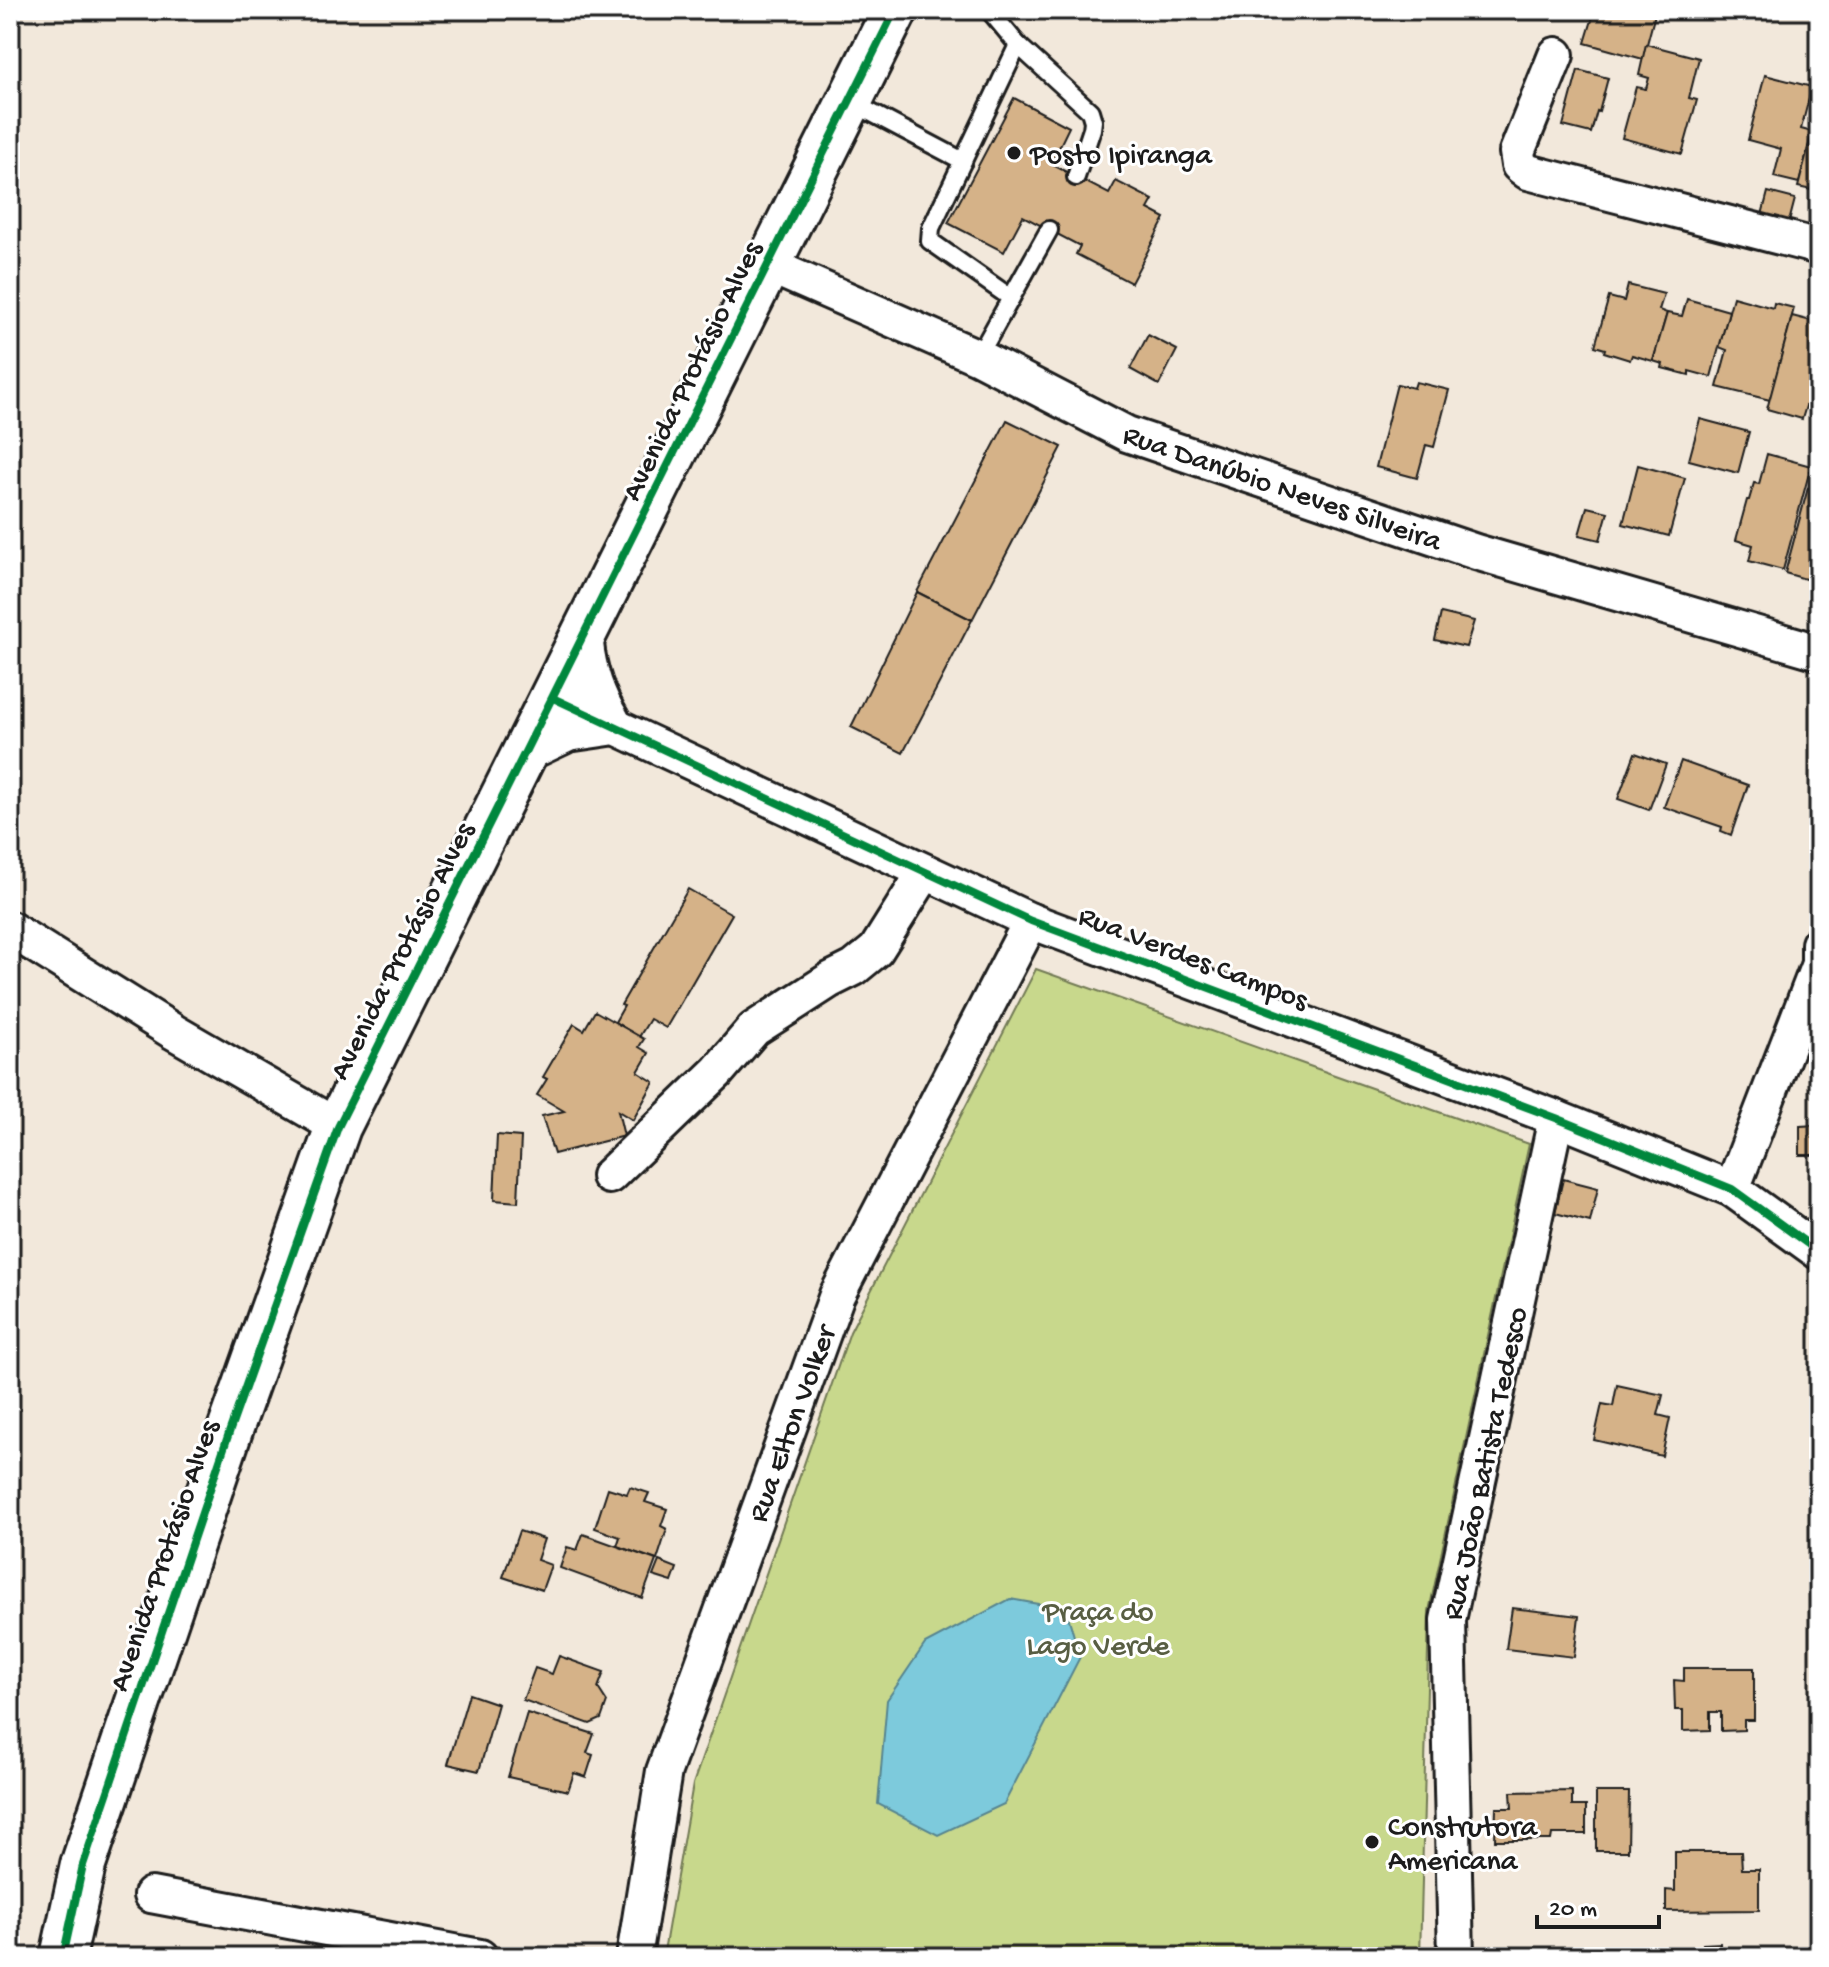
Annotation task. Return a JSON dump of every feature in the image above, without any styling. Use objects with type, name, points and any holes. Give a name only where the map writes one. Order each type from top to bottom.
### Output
[{"type":"main road","name":"Avenida Protásio Alves","points":[[63,1957],[83,1865],[230,1430],[338,1127],[895,10]]},
{"type":"main road","points":[[529,747],[567,729],[608,723],[588,685],[581,644]]},
{"type":"street","points":[[1556,55],[1517,152],[1519,165],[1528,172],[1819,247]]},
{"type":"street","name":"Rua Danúbio Neves Silveira","points":[[768,265],[978,357],[1127,434],[1476,552],[1819,652]]},
{"type":"street","name":"Rua Verdes Campos","points":[[553,698],[1031,921],[1556,1118],[1732,1189],[1819,1252]]},
{"type":"street","points":[[609,1176],[717,1072],[754,1029],[854,968],[876,950],[925,872]]},
{"type":"street","name":"Rua Elton Volker","points":[[634,1957],[664,1771],[837,1295],[1031,921]]},
{"type":"street","points":[[10,929],[174,1032],[338,1127]]},
{"type":"street","points":[[1732,1189],[1819,964],[1819,944]]},
{"type":"street","name":"Rua João Batista Tedesco","points":[[1456,1957],[1448,1620],[1556,1118]]},
{"type":"street","points":[[151,1895],[480,1957]]},
{"type":"lane","points":[[989,10],[1018,45],[1090,111],[1092,129],[1076,177]]},
{"type":"lane","points":[[1011,298],[930,241],[931,228],[1018,45]]},
{"type":"lane","points":[[850,102],[963,161]]},
{"type":"lane","points":[[978,357],[1049,230]]},
{"type":"green space","name":"Praça do Lago Verde","points":[[1036,969],[1529,1144],[1429,1611],[1420,1957],[663,1957],[693,1784],[850,1332]]},
{"type":"water","points":[[1010,1599],[1066,1609],[1080,1657],[1004,1804],[938,1835],[878,1804],[887,1700],[925,1644]]},
{"type":"building","points":[[1595,10],[1641,10],[1655,14],[1643,59],[1585,43]]},
{"type":"building","points":[[1646,44],[1699,58],[1689,98],[1697,100],[1682,154],[1622,138],[1636,87],[1646,89],[1649,78],[1639,75]]},
{"type":"building","points":[[1578,70],[1608,78],[1591,133],[1563,126]]},
{"type":"building","points":[[1765,75],[1812,87],[1801,129],[1812,132],[1799,183],[1774,177],[1781,149],[1748,140]]},
{"type":"building","points":[[1014,98],[1069,127],[1051,164],[1109,194],[1116,181],[1153,200],[1148,209],[1165,218],[1131,283],[1076,254],[1080,246],[1023,216],[1004,252],[948,223]]},
{"type":"building","points":[[1819,107],[1819,195],[1815,194],[1816,191],[1798,187]]},
{"type":"building","points":[[1768,192],[1795,199],[1789,222],[1762,215]]},
{"type":"building","points":[[1628,285],[1664,294],[1659,310],[1667,313],[1653,361],[1632,355],[1630,360],[1595,346],[1609,297],[1624,301]]},
{"type":"building","points":[[1733,297],[1773,308],[1774,303],[1794,308],[1770,400],[1717,387],[1727,350],[1719,347]]},
{"type":"building","points":[[1687,299],[1729,311],[1711,377],[1662,368],[1663,364],[1653,361],[1667,313],[1682,316]]},
{"type":"building","points":[[1792,316],[1819,323],[1819,410],[1806,406],[1802,419],[1767,409]]},
{"type":"building","points":[[1148,335],[1177,350],[1159,385],[1130,369]]},
{"type":"building","points":[[1416,382],[1449,390],[1434,447],[1426,445],[1417,478],[1376,467],[1397,384],[1414,388]]},
{"type":"building","points":[[1700,419],[1749,432],[1738,473],[1689,460]]},
{"type":"building","points":[[1007,420],[1062,447],[972,620],[917,592]]},
{"type":"building","points":[[1767,454],[1811,466],[1783,570],[1749,561],[1753,545],[1736,540],[1747,500],[1754,483],[1759,484]]},
{"type":"building","points":[[1638,465],[1685,478],[1669,536],[1623,524]]},
{"type":"building","points":[[1808,488],[1819,493],[1819,583],[1785,573]]},
{"type":"building","points":[[1587,507],[1608,512],[1600,540],[1579,535]]},
{"type":"building","points":[[917,592],[972,620],[903,753],[851,727]]},
{"type":"building","points":[[1441,613],[1474,621],[1466,647],[1435,640]]},
{"type":"building","points":[[1635,753],[1666,764],[1649,810],[1618,799]]},
{"type":"building","points":[[1681,761],[1748,785],[1731,835],[1721,831],[1722,827],[1664,807]]},
{"type":"building","points":[[688,889],[732,914],[666,1028],[650,1019],[639,1037],[615,1022],[624,1006],[621,1005]]},
{"type":"building","points":[[595,1011],[644,1039],[639,1047],[649,1053],[638,1072],[654,1082],[633,1120],[618,1111],[624,1136],[554,1154],[542,1116],[564,1111],[537,1095],[547,1079],[543,1077],[574,1024],[584,1030]]},
{"type":"building","points":[[1818,1095],[1819,1155],[1800,1155],[1800,1126],[1817,1125]]},
{"type":"building","points":[[497,1135],[521,1137],[518,1202],[494,1200]]},
{"type":"building","points":[[1563,1179],[1598,1188],[1590,1222],[1555,1213]]},
{"type":"building","points":[[1617,1385],[1663,1395],[1658,1415],[1670,1418],[1662,1456],[1594,1440],[1602,1404],[1613,1406]]},
{"type":"building","points":[[630,1487],[649,1493],[645,1502],[667,1509],[661,1526],[667,1529],[657,1560],[617,1546],[620,1537],[595,1528],[608,1488],[627,1494]]},
{"type":"building","points":[[519,1531],[544,1539],[537,1560],[551,1565],[542,1590],[503,1577]]},
{"type":"building","points":[[583,1534],[656,1560],[642,1598],[560,1568],[567,1547],[577,1550]]},
{"type":"building","points":[[659,1561],[677,1568],[672,1582],[653,1576]]},
{"type":"building","points":[[1512,1608],[1579,1616],[1574,1657],[1506,1649]]},
{"type":"building","points":[[559,1656],[604,1672],[598,1688],[607,1702],[601,1719],[590,1724],[523,1700],[535,1668],[552,1674]]},
{"type":"building","points":[[1684,1668],[1754,1668],[1754,1720],[1744,1720],[1744,1730],[1721,1731],[1721,1712],[1710,1712],[1710,1730],[1683,1731],[1683,1710],[1675,1710],[1674,1680],[1684,1681]]},
{"type":"building","points":[[469,1694],[498,1704],[479,1771],[448,1764]]},
{"type":"building","points":[[527,1713],[594,1734],[587,1753],[593,1755],[586,1777],[574,1773],[568,1791],[508,1777]]},
{"type":"building","points":[[1572,1791],[1572,1806],[1586,1806],[1586,1834],[1552,1834],[1551,1840],[1495,1840],[1496,1808],[1512,1808],[1511,1792]]},
{"type":"building","points":[[1596,1792],[1629,1792],[1628,1851],[1596,1851]]},
{"type":"building","points":[[1675,1852],[1741,1852],[1742,1869],[1759,1869],[1759,1910],[1666,1911],[1666,1890],[1675,1891]]},
{"type":"building","points":[[1720,1943],[1720,1957],[1703,1957],[1703,1944]]},
{"type":"cycle path","points":[[63,1957],[83,1865],[230,1430],[338,1127],[895,10]]},
{"type":"cycle path","points":[[553,698],[1031,921],[1556,1118],[1732,1189],[1819,1252]]},
{"type":"place","name":"Posto Ipiranga","points":[[1014,153]]},
{"type":"place","name":"Construtora Americana","points":[[1372,1842]]}]
